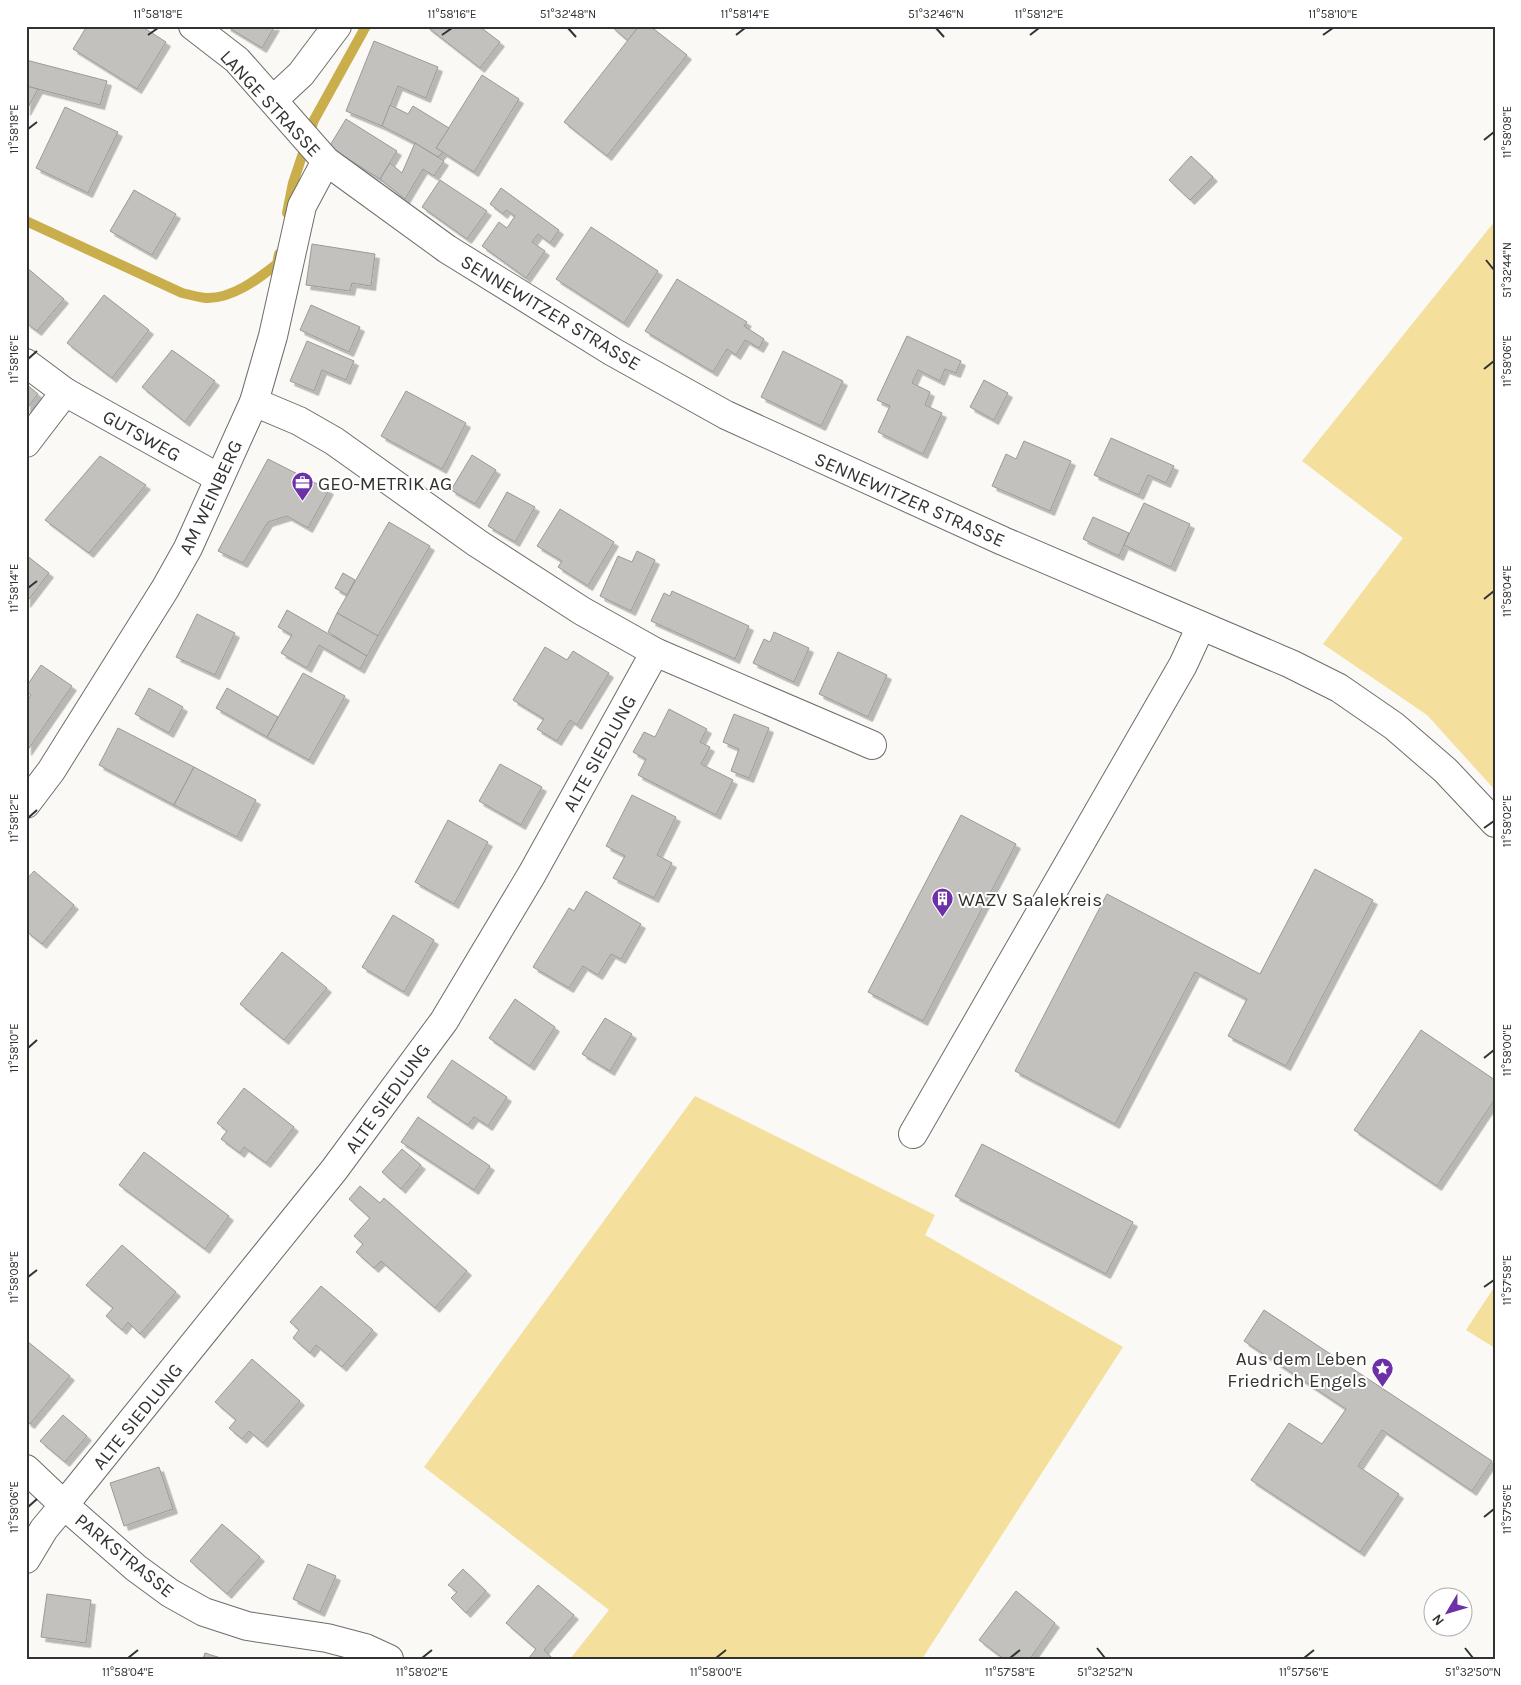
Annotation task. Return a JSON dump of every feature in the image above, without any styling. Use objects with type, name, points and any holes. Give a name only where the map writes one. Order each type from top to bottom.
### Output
[{"type":"street","name":"LANGE STRASSE","points":[[193,26],[237,60],[319,154]]},
{"type":"street","points":[[280,108],[301,74],[337,26]]},
{"type":"street","name":"AM WEINBERG","points":[[26,804],[51,771],[165,589],[188,548],[254,402],[273,336],[302,206],[319,154]]},
{"type":"street","name":"SENNEWITZER STRASSE","points":[[319,154],[447,249],[612,352],[726,415],[1003,542],[1291,664],[1338,688],[1394,726],[1446,770],[1495,823]]},
{"type":"street","name":"GUTSWEG","points":[[26,363],[65,392],[218,478]]},
{"type":"street","points":[[26,443],[65,392]]},
{"type":"street","points":[[254,402],[299,420],[334,441],[478,543],[582,611],[655,652],[872,745]]},
{"type":"street","points":[[912,1134],[1182,665],[1201,626]]},
{"type":"street","name":"ALTE SIEDLUNG","points":[[64,1505],[334,1170],[444,1021],[532,874],[655,652]]},
{"type":"street","name":"PARKSTRASSE","points":[[26,1469],[136,1568],[170,1593],[204,1612],[247,1626],[327,1638],[365,1648],[389,1659]]},
{"type":"street","name":"PARKSTRASSE","points":[[26,1559],[44,1529],[64,1505]]},
{"type":"shaded area","points":[[1495,221],[1495,790],[1427,715],[1323,644],[1403,538],[1302,461]]},
{"type":"shaded area","points":[[695,1096],[935,1215],[925,1235],[1123,1347],[922,1659],[570,1659],[609,1610],[424,1467]]},
{"type":"shaded area","points":[[1495,1286],[1495,1348],[1466,1330]]},
{"type":"building","points":[[87,26],[141,26],[166,42],[137,89],[73,49]]},
{"type":"building","points":[[226,26],[275,26],[262,48]]},
{"type":"building","points":[[426,26],[479,26],[500,42],[480,68]]},
{"type":"building","points":[[611,26],[639,26],[628,41]]},
{"type":"building","points":[[639,26],[650,26],[687,55],[607,156],[564,122]]},
{"type":"building","points":[[374,41],[438,67],[426,98],[398,86],[382,126],[346,111]]},
{"type":"building","points":[[26,60],[107,81],[100,105],[26,86]]},
{"type":"building","points":[[482,75],[519,99],[474,172],[436,148]]},
{"type":"building","points":[[26,86],[38,89],[26,111]]},
{"type":"building","points":[[390,105],[408,114],[413,106],[449,128],[436,148],[443,152],[438,157],[382,126]]},
{"type":"building","points":[[65,107],[118,132],[88,193],[36,168]]},
{"type":"building","points":[[346,119],[397,151],[380,179],[329,147]]},
{"type":"building","points":[[415,143],[444,161],[434,176],[423,169],[405,199],[380,179],[390,163],[402,173]]},
{"type":"building","points":[[1191,156],[1213,177],[1190,200],[1169,180]]},
{"type":"building","points":[[440,180],[487,211],[467,239],[422,207]]},
{"type":"building","points":[[501,188],[559,230],[550,243],[538,234],[532,242],[545,251],[526,278],[482,246],[499,222],[507,228],[515,216],[506,210],[503,214],[490,204]]},
{"type":"building","points":[[134,190],[176,214],[152,255],[110,231]]},
{"type":"building","points":[[591,227],[658,271],[624,323],[556,279]]},
{"type":"building","points":[[312,244],[375,254],[371,286],[352,283],[350,291],[306,285]]},
{"type":"building","points":[[26,267],[64,299],[37,331],[26,323]]},
{"type":"building","points":[[677,279],[747,322],[744,326],[764,339],[759,348],[745,340],[736,355],[727,349],[713,372],[645,331]]},
{"type":"building","points":[[104,295],[149,330],[112,378],[67,343]]},
{"type":"building","points":[[311,305],[360,327],[349,352],[300,330]]},
{"type":"building","points":[[907,336],[961,361],[956,373],[945,369],[940,381],[918,370],[912,383],[930,392],[925,405],[942,413],[923,454],[878,432],[890,406],[877,400]]},
{"type":"building","points":[[307,341],[354,361],[346,380],[322,370],[314,391],[290,381]]},
{"type":"building","points":[[172,350],[215,381],[185,422],[142,387]]},
{"type":"building","points":[[783,351],[843,381],[821,426],[761,397]]},
{"type":"building","points":[[984,380],[1008,393],[994,420],[970,407]]},
{"type":"building","points":[[26,384],[38,394],[26,410]]},
{"type":"building","points":[[406,391],[466,423],[442,469],[381,436]]},
{"type":"building","points":[[1111,438],[1174,466],[1166,483],[1148,475],[1139,495],[1094,475]]},
{"type":"building","points":[[1024,441],[1071,461],[1050,511],[992,486],[1006,454],[1016,459]]},
{"type":"building","points":[[472,455],[496,470],[475,504],[451,490]]},
{"type":"building","points":[[100,456],[146,485],[89,553],[45,520]]},
{"type":"building","points":[[268,459],[329,490],[308,528],[287,516],[268,522],[243,563],[218,551]]},
{"type":"building","points":[[507,492],[535,507],[515,542],[488,526]]},
{"type":"building","points":[[1144,503],[1190,524],[1171,567],[1124,545]]},
{"type":"building","points":[[560,509],[614,542],[588,586],[558,567],[562,561],[537,546]]},
{"type":"building","points":[[1093,517],[1129,533],[1119,556],[1083,539]]},
{"type":"building","points":[[389,522],[430,546],[378,636],[337,613]]},
{"type":"building","points":[[637,551],[655,560],[631,611],[600,596],[618,556],[632,562]]},
{"type":"building","points":[[26,555],[49,573],[26,603]]},
{"type":"building","points":[[343,573],[355,580],[347,595],[335,588]]},
{"type":"building","points":[[672,591],[749,626],[735,659],[651,621],[664,593],[670,596]]},
{"type":"building","points":[[287,610],[367,656],[360,669],[319,645],[307,668],[281,653],[292,635],[278,627]]},
{"type":"building","points":[[337,613],[378,636],[367,656],[328,632]]},
{"type":"building","points":[[197,614],[235,633],[215,675],[176,657]]},
{"type":"building","points":[[774,632],[809,648],[794,682],[753,663],[764,639],[770,642]]},
{"type":"building","points":[[545,647],[567,660],[573,651],[609,673],[577,725],[570,720],[557,741],[537,729],[544,719],[513,700]]},
{"type":"building","points":[[838,652],[887,675],[868,717],[819,694]]},
{"type":"building","points":[[41,665],[72,686],[27,751],[26,703],[31,695],[26,692],[26,687]]},
{"type":"building","points":[[303,673],[345,696],[309,760],[267,737]]},
{"type":"building","points":[[149,688],[183,707],[169,733],[135,714]]},
{"type":"building","points":[[227,688],[278,717],[267,737],[216,708]]},
{"type":"building","points":[[669,709],[707,729],[700,742],[710,747],[701,764],[733,780],[716,815],[638,775],[646,759],[633,752],[644,732],[655,737]]},
{"type":"building","points":[[734,714],[769,728],[749,778],[731,771],[739,749],[723,742]]},
{"type":"building","points":[[118,728],[194,767],[174,805],[99,765]]},
{"type":"building","points":[[500,764],[542,787],[521,825],[479,801]]},
{"type":"building","points":[[194,767],[256,800],[237,837],[174,805]]},
{"type":"building","points":[[632,795],[676,817],[657,855],[672,863],[654,898],[613,878],[625,856],[606,846]]},
{"type":"building","name":"WAZV Saalekreis","points":[[961,815],[1016,844],[923,1021],[868,992]]},
{"type":"building","points":[[448,820],[488,842],[454,904],[415,882]]},
{"type":"building","points":[[1315,869],[1373,900],[1286,1066],[1228,1036],[1247,999],[1195,972],[1115,1124],[1015,1071],[1107,894],[1260,974]]},
{"type":"building","points":[[34,871],[74,905],[42,944],[26,931],[26,880]]},
{"type":"building","points":[[586,891],[641,924],[621,959],[611,954],[598,975],[583,966],[569,988],[533,967],[569,908],[574,911]]},
{"type":"building","points":[[393,915],[434,940],[404,992],[362,967]]},
{"type":"building","points":[[282,952],[327,988],[284,1040],[240,1004]]},
{"type":"building","points":[[515,999],[555,1027],[530,1066],[489,1038]]},
{"type":"building","points":[[605,1018],[632,1034],[610,1071],[582,1054]]},
{"type":"building","points":[[1421,1030],[1495,1080],[1495,1099],[1437,1186],[1354,1130]]},
{"type":"building","points":[[452,1060],[507,1097],[488,1126],[474,1117],[468,1125],[427,1097]]},
{"type":"building","points":[[244,1088],[294,1127],[266,1163],[244,1147],[240,1153],[221,1139],[227,1131],[217,1123]]},
{"type":"building","points":[[418,1117],[490,1166],[474,1190],[401,1142]]},
{"type":"building","points":[[982,1144],[1133,1222],[1106,1274],[955,1196]]},
{"type":"building","points":[[402,1149],[421,1165],[401,1189],[382,1172]]},
{"type":"building","points":[[144,1152],[229,1216],[205,1249],[119,1185]]},
{"type":"building","points":[[360,1186],[380,1203],[384,1198],[467,1271],[435,1308],[381,1261],[374,1268],[356,1252],[363,1244],[354,1236],[370,1218],[349,1199]]},
{"type":"building","points":[[122,1245],[176,1292],[140,1334],[128,1322],[122,1330],[106,1316],[113,1308],[86,1285]]},
{"type":"building","points":[[321,1286],[373,1330],[342,1367],[316,1345],[310,1353],[293,1338],[299,1330],[290,1322]]},
{"type":"building","points":[[1264,1310],[1492,1461],[1472,1491],[1382,1430],[1358,1466],[1399,1494],[1360,1552],[1251,1480],[1289,1423],[1322,1444],[1346,1409],[1244,1341]]},
{"type":"building","points":[[27,1341],[70,1376],[30,1424],[26,1421]]},
{"type":"building","points":[[252,1359],[300,1401],[263,1443],[249,1431],[242,1439],[229,1428],[236,1420],[215,1402]]},
{"type":"building","points":[[63,1415],[87,1436],[65,1462],[40,1441]]},
{"type":"building","points":[[159,1467],[173,1509],[124,1526],[110,1483]]},
{"type":"building","points":[[222,1524],[260,1557],[227,1594],[190,1561]]},
{"type":"building","points":[[308,1564],[336,1576],[320,1612],[293,1599]]},
{"type":"building","points":[[463,1569],[486,1591],[466,1613],[451,1598],[457,1592],[448,1585]]},
{"type":"building","points":[[538,1585],[574,1615],[544,1650],[553,1659],[528,1659],[536,1649],[506,1623]]},
{"type":"building","points":[[1016,1591],[1055,1623],[1030,1659],[1004,1659],[979,1640]]},
{"type":"building","points":[[47,1594],[91,1600],[86,1643],[41,1637]]},
{"type":"building","points":[[205,1653],[224,1659],[203,1659]]},
{"type":"waterway","points":[[287,213],[293,183],[314,120],[366,26]]},
{"type":"waterway","points":[[26,221],[182,293],[206,298],[225,295],[244,287],[277,264],[279,254]]},
{"type":"place","name":"GEO-METRIK AG","points":[[302,502]]},
{"type":"place","name":"WAZV Saalekreis","points":[[942,918]]},
{"type":"place","name":"Aus dem Leben Friedrich Engels","points":[[1383,1388]]}]
